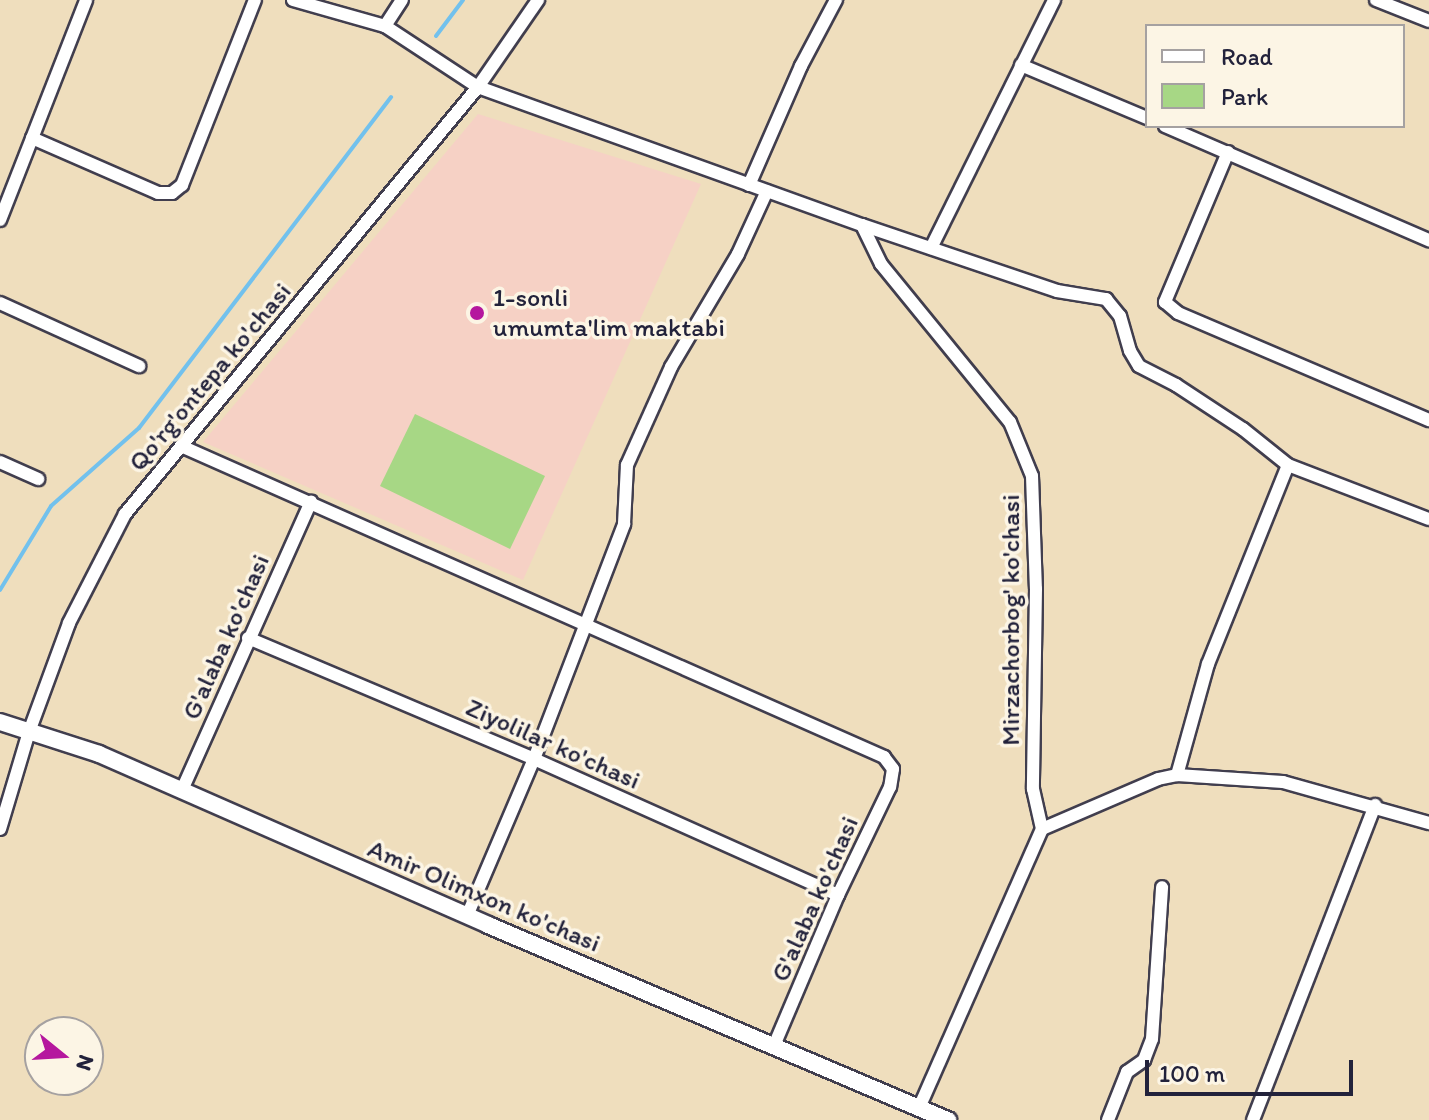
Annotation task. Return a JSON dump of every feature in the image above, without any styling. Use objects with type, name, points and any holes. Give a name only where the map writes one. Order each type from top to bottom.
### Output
[{"type":"street","points":[[0,220],[86,0]]},
{"type":"street","points":[[32,138],[158,193],[172,193],[182,185],[255,0]]},
{"type":"street","points":[[293,0],[385,26],[478,87],[862,225],[1057,291],[1106,299],[1120,316],[1130,351],[1139,366],[1176,385],[1243,429],[1288,465],[1429,519]]},
{"type":"street","points":[[385,26],[402,0]]},
{"type":"street","name":"Qo'rg'ontepa ko'chasi","points":[[0,829],[29,732],[69,623],[125,514],[478,87],[538,0]]},
{"type":"street","points":[[749,185],[801,66],[836,0]]},
{"type":"street","points":[[931,248],[1054,0]]},
{"type":"street","points":[[1376,0],[1429,21]]},
{"type":"street","points":[[1021,65],[1145,117]]},
{"type":"street","points":[[1170,128],[1429,240]]},
{"type":"street","points":[[1228,152],[1165,302],[1178,313],[1429,420]]},
{"type":"street","points":[[467,916],[534,759],[624,524],[627,465],[671,367],[738,254],[767,191]]},
{"type":"street","name":"Mirzachorbog' ko'chasi","points":[[862,225],[881,264],[1010,422],[1032,476],[1036,589],[1033,789],[1042,829]]},
{"type":"street","points":[[0,303],[139,366]]},
{"type":"street","points":[[181,446],[584,627]]},
{"type":"street","points":[[0,462],[38,479]]},
{"type":"street","points":[[1177,775],[1208,664],[1288,465]]},
{"type":"street","name":"G'alaba ko'chasi","points":[[182,790],[311,502]]},
{"type":"street","name":"G'alaba ko'chasi","points":[[584,627],[884,757],[893,769],[890,787],[838,895],[774,1046]]},
{"type":"street","name":"Ziyolilar ko'chasi","points":[[248,638],[534,759],[838,895]]},
{"type":"street","name":"Amir Olimxon ko'chasi","points":[[0,722],[99,754],[467,916],[948,1120]]},
{"type":"street","points":[[919,1108],[1042,829],[1158,779],[1177,775],[1283,782],[1375,805],[1429,823]]},
{"type":"street","points":[[1253,1120],[1375,805]]},
{"type":"street","points":[[1108,1120],[1127,1072],[1144,1060],[1152,1039],[1162,887]]},
{"type":"shaded area","name":"1-sonli umumta'lim maktabi","points":[[478,114],[701,184],[523,580],[203,442]]},
{"type":"green space","points":[[415,414],[545,476],[510,549],[380,486]]},
{"type":"waterway","points":[[436,36],[463,0]]},
{"type":"waterway","points":[[0,590],[51,506],[139,428],[391,97]]},
{"type":"place","name":"1-sonli umumta'lim maktabi","points":[[477,313]]}]
